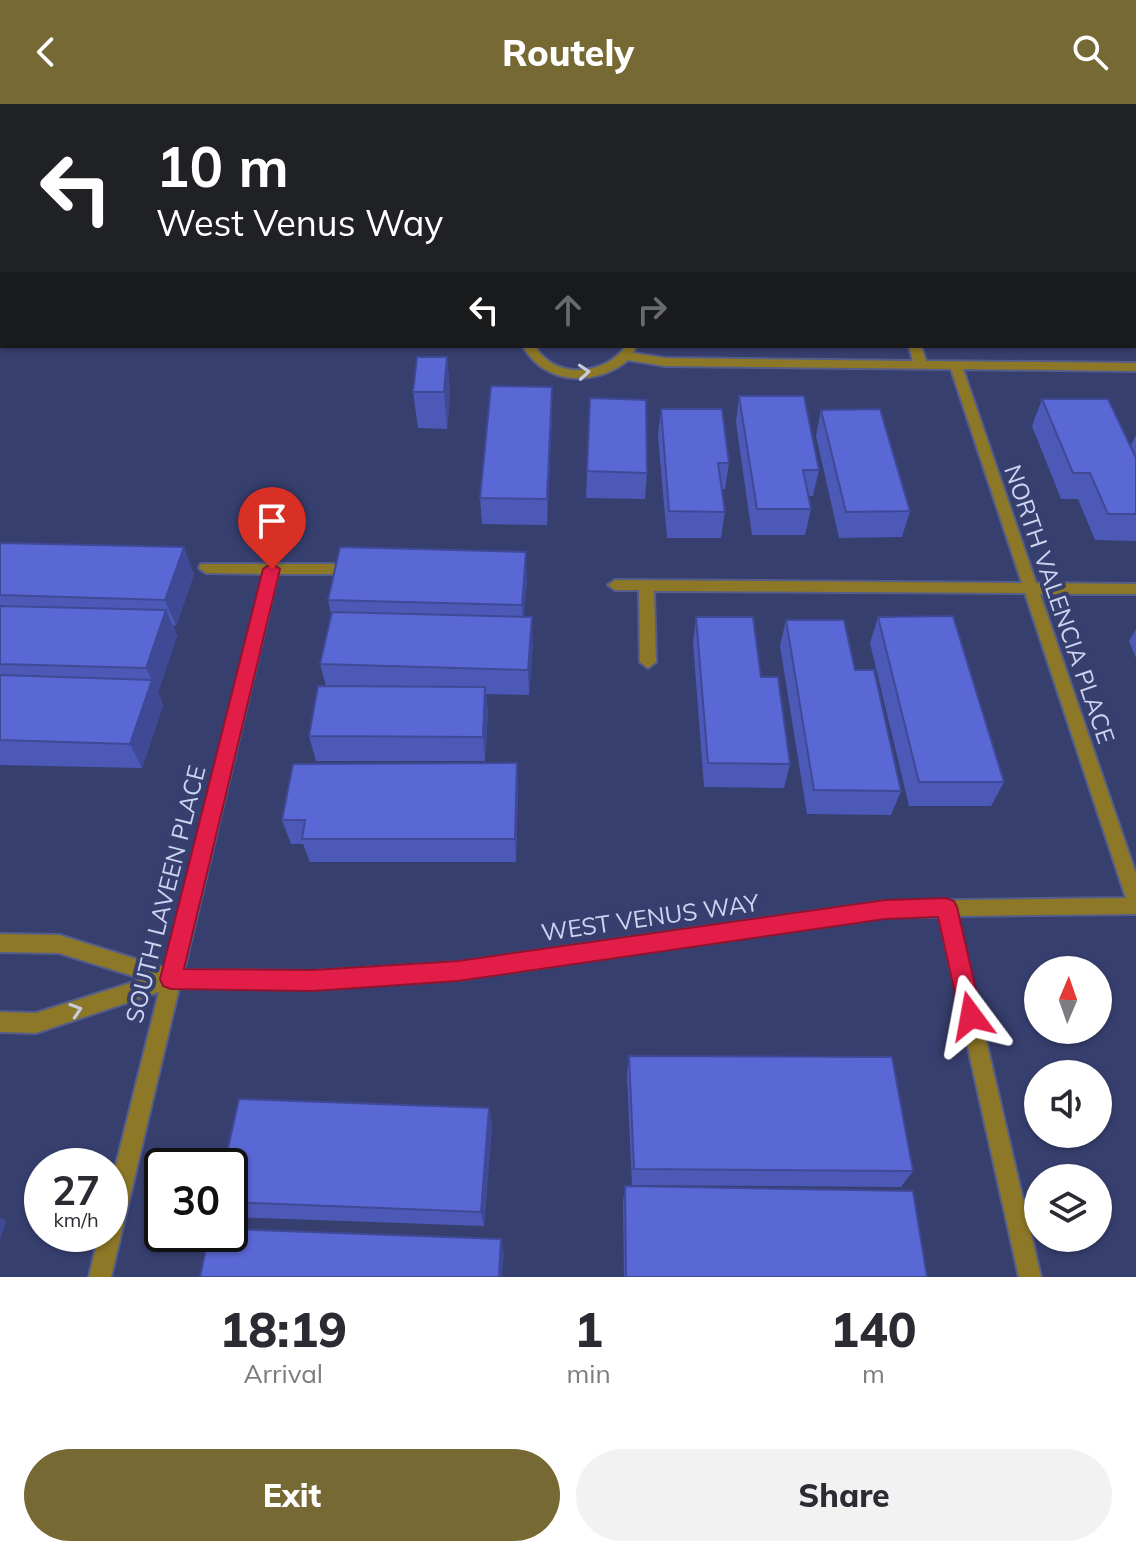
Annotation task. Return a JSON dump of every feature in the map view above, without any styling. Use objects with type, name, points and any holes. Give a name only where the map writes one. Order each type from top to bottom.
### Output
[{"type":"street","points":[[530,348],[540,363],[570,373],[604,370],[629,351],[665,362],[1136,367]]},
{"type":"street","points":[[916,348],[921,366]]},
{"type":"street","name":"NORTH VALENCIA PLACE","points":[[956,366],[1136,904]]},
{"type":"street","points":[[206,568],[333,569]]},
{"type":"street","name":"SOUTH LAVEEN PLACE","points":[[128,1159],[272,569]]},
{"type":"street","points":[[615,585],[1136,589]]},
{"type":"street","points":[[646,586],[648,662]]},
{"type":"street","name":"WEST VENUS WAY","points":[[0,943],[59,944],[171,979],[313,980],[458,971],[885,909],[1136,904]]},
{"type":"street","points":[[946,907],[1030,1277]]},
{"type":"street","name":"WEST VENUS WAY","points":[[0,1022],[36,1023],[171,979]]},
{"type":"street","name":"SOUTH LAVEEN PLACE","points":[[100,1277],[106,1252]]},
{"type":"building","points":[[417,357],[447,357],[444,392],[413,392]]},
{"type":"building","points":[[491,386],[552,387],[547,499],[480,498]]},
{"type":"building","points":[[739,396],[804,396],[819,470],[803,470],[811,509],[757,509]]},
{"type":"building","points":[[590,398],[646,400],[647,473],[587,471]]},
{"type":"building","points":[[1042,399],[1108,399],[1136,458],[1136,514],[1108,514],[1090,473],[1073,473]]},
{"type":"building","points":[[661,409],[722,409],[729,463],[718,463],[725,512],[669,511]]},
{"type":"building","points":[[880,409],[910,511],[846,512],[821,410]]},
{"type":"building","points":[[0,543],[184,547],[165,600],[0,595]]},
{"type":"building","points":[[340,547],[526,552],[522,605],[328,600]]},
{"type":"building","points":[[0,606],[166,610],[146,668],[0,664]]},
{"type":"building","points":[[332,612],[532,617],[528,670],[320,664]]},
{"type":"building","points":[[953,616],[1004,782],[919,782],[878,617]]},
{"type":"building","points":[[696,617],[753,617],[761,677],[778,677],[790,764],[708,763]]},
{"type":"building","points":[[786,620],[844,620],[855,670],[874,670],[901,791],[814,790]]},
{"type":"building","points":[[0,675],[152,680],[130,744],[0,740]]},
{"type":"building","points":[[318,686],[485,687],[483,737],[309,736]]},
{"type":"building","points":[[517,763],[515,839],[302,839],[305,820],[282,820],[293,764]]},
{"type":"building","points":[[629,1056],[892,1057],[913,1171],[634,1169]]},
{"type":"building","points":[[239,1099],[489,1108],[481,1212],[248,1203],[248,1148],[228,1148]]},
{"type":"building","points":[[625,1186],[913,1191],[927,1277],[626,1277]]},
{"type":"building","points":[[248,1230],[501,1239],[499,1277],[200,1277],[205,1252],[248,1252]]},
{"type":"route","points":[[272,569],[171,979],[313,980],[458,971],[885,909],[946,907],[971,1016]]}]
